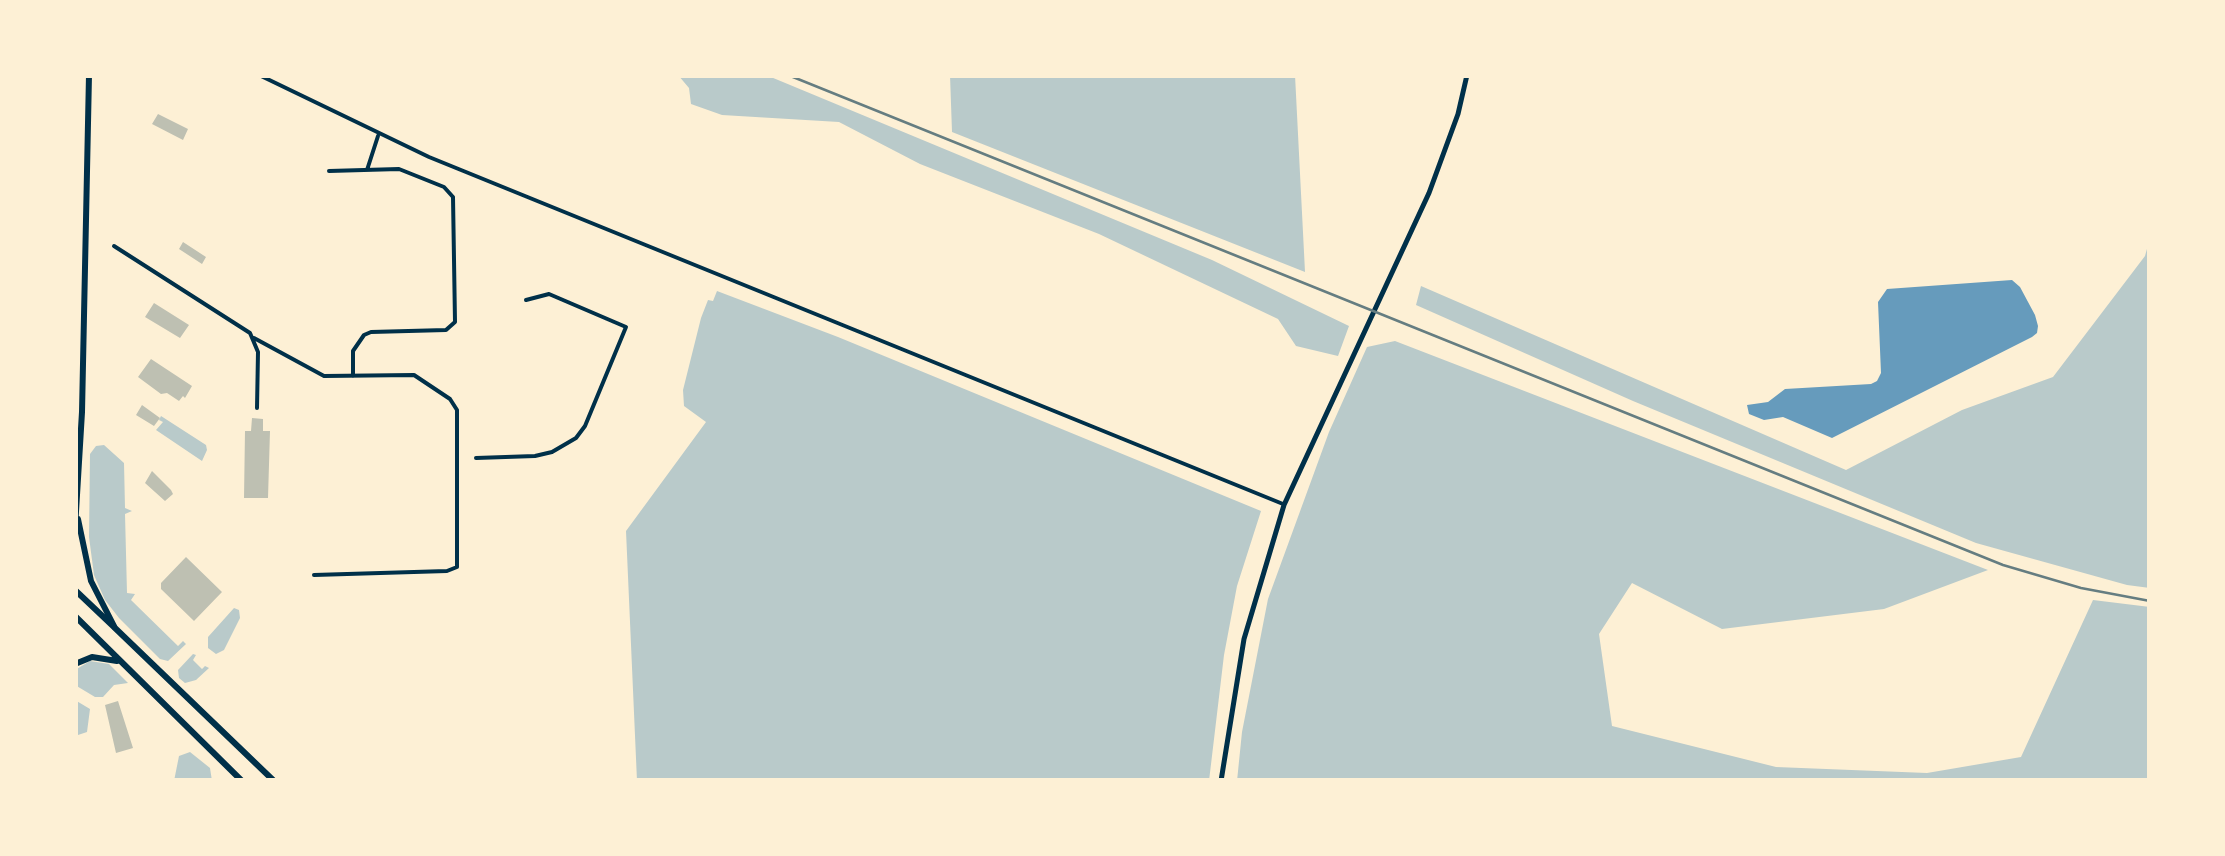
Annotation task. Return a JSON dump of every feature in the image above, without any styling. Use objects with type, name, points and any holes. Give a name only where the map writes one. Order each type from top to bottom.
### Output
[{"type":"main road","points":[[75,528],[90,75]]},
{"type":"main road","points":[[75,222],[86,221]]},
{"type":"main road","points":[[75,310],[84,310]]},
{"type":"main road","points":[[76,512],[91,581],[114,628]]},
{"type":"main road","points":[[75,590],[274,781]]},
{"type":"main road","points":[[75,616],[242,781]]},
{"type":"main road","points":[[75,664],[92,657],[118,661]]},
{"type":"street","points":[[259,75],[474,176],[1284,504]]},
{"type":"street","points":[[1221,781],[1244,639],[1284,504],[1428,193],[1450,138],[1468,75]]},
{"type":"street","points":[[368,170],[378,134]]},
{"type":"street","points":[[330,172],[399,169],[451,193],[456,322],[446,330],[364,335],[352,351],[353,376]]},
{"type":"street","points":[[114,246],[312,372],[324,376],[414,375],[454,404],[458,417],[458,567],[447,571],[314,575]]},
{"type":"street","points":[[476,458],[535,456],[552,452],[576,438],[585,426],[626,327],[549,294],[526,300]]},
{"type":"street","points":[[254,338],[258,352],[256,408]]},
{"type":"shaded area","points":[[678,75],[766,75],[1212,260],[1349,326],[1338,356],[1296,346],[1278,319],[1099,234],[920,164],[839,122],[722,115],[691,104],[689,88]]},
{"type":"shaded area","points":[[950,75],[1295,75],[1305,272],[952,132]]},
{"type":"shaded area","points":[[2150,238],[2150,588],[1976,543],[1633,401],[1416,305],[1421,286],[1846,470],[1962,410],[2053,377],[2145,256]]},
{"type":"shaded area","points":[[717,291],[1261,511],[1237,586],[1224,655],[1209,781],[637,781],[626,531],[706,422],[684,406],[683,390],[701,318],[708,300],[713,301]]},
{"type":"shaded area","points":[[1395,341],[1988,570],[1884,609],[1722,629],[1632,583],[1599,634],[1612,726],[1776,767],[1927,773],[2021,757],[2093,600],[2150,607],[2150,781],[1237,781],[1242,732],[1268,599],[1329,432],[1367,347]]},
{"type":"shaded area","points":[[161,416],[206,445],[202,461],[156,430],[163,422],[159,420]]},
{"type":"shaded area","points":[[104,445],[124,463],[125,508],[132,511],[125,514],[127,593],[135,594],[131,600],[178,646],[183,641],[186,644],[168,661],[160,659],[119,618],[105,600],[94,575],[89,537],[90,454],[96,446]]},
{"type":"shaded area","points":[[234,608],[239,610],[240,618],[224,650],[216,654],[208,648],[208,637]]},
{"type":"shaded area","points":[[193,654],[193,660],[202,669],[209,668],[196,680],[185,683],[178,670]]},
{"type":"shaded area","points":[[90,661],[109,664],[128,683],[114,685],[103,697],[95,697],[75,685],[75,670]]},
{"type":"shaded area","points":[[75,700],[90,709],[87,732],[75,736]]},
{"type":"shaded area","points":[[190,752],[210,768],[212,781],[174,781],[179,756]]},
{"type":"water","points":[[2012,280],[2035,315],[2038,326],[2032,337],[1832,438],[1783,417],[1764,420],[1749,414],[1747,405],[1768,402],[1785,389],[1877,381],[1881,373],[1878,302],[1887,289]]},
{"type":"building","points":[[158,114],[188,129],[183,140],[152,124]]},
{"type":"building","points":[[183,242],[206,257],[202,264],[179,249]]},
{"type":"building","points":[[154,303],[189,325],[180,338],[145,317]]},
{"type":"building","points":[[151,359],[192,386],[185,398],[179,401],[167,393],[161,394],[138,377]]},
{"type":"building","points":[[142,405],[160,418],[154,426],[136,415]]},
{"type":"building","points":[[252,418],[263,419],[263,431],[270,431],[268,498],[244,498],[245,431],[251,431]]},
{"type":"building","points":[[152,471],[173,494],[165,501],[145,483]]},
{"type":"building","points":[[186,557],[222,592],[194,621],[161,589],[161,583]]},
{"type":"building","points":[[118,701],[133,748],[116,753],[105,705]]},
{"type":"railway","points":[[788,75],[2003,565],[2081,588],[2150,601]]}]
